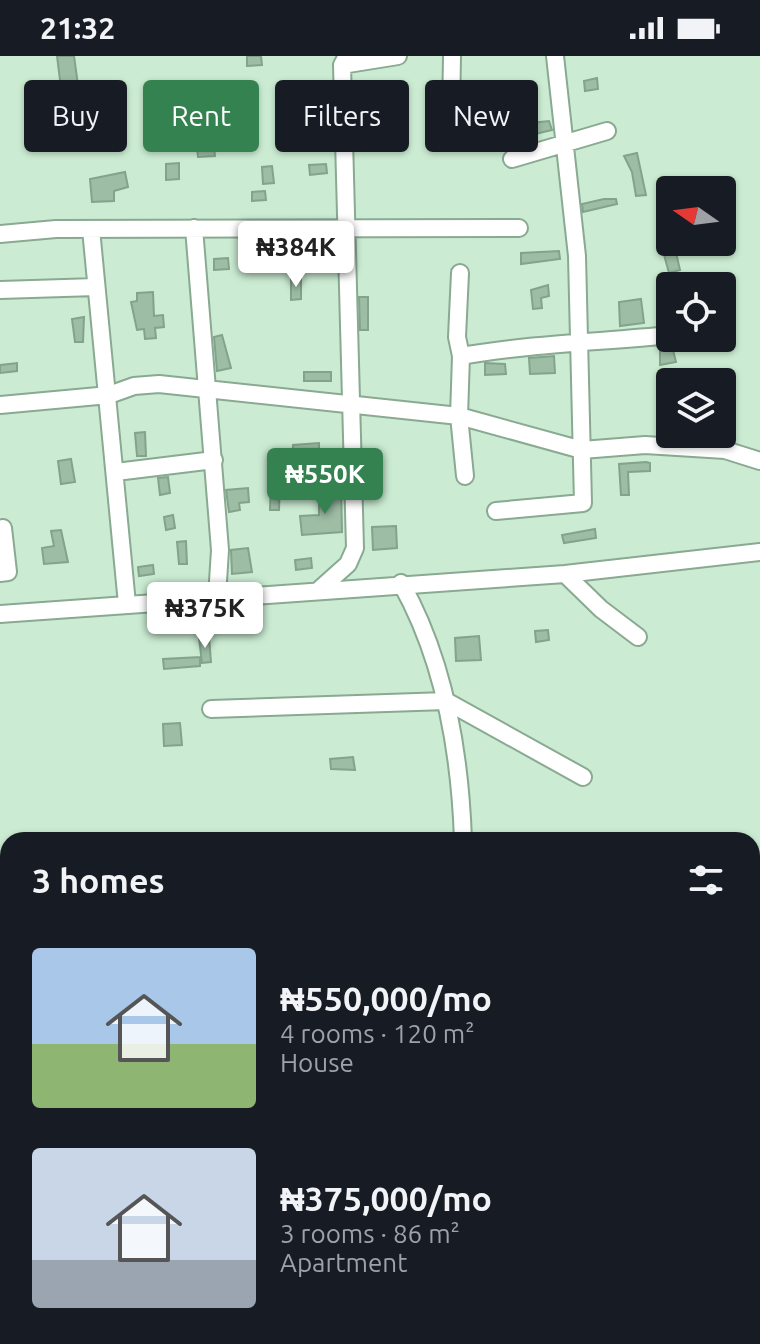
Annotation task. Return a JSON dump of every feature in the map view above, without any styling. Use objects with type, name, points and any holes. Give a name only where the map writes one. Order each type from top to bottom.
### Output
[{"type":"street","points":[[320,589],[348,564],[355,548],[344,60],[398,56]]},
{"type":"street","points":[[452,56],[452,80]]},
{"type":"street","points":[[496,511],[583,503],[582,344],[575,278],[577,256],[555,56]]},
{"type":"street","points":[[512,159],[607,131]]},
{"type":"street","points":[[194,228],[220,550],[217,597]]},
{"type":"street","points":[[0,234],[91,229],[519,228]]},
{"type":"street","points":[[91,229],[127,604]]},
{"type":"street","points":[[460,273],[457,337],[461,356],[459,416],[465,476]]},
{"type":"street","points":[[0,290],[96,287]]},
{"type":"street","points":[[461,356],[513,347],[656,336]]},
{"type":"street","points":[[0,405],[109,395],[134,386],[207,388],[459,416],[582,450],[645,445],[725,450],[760,461]]},
{"type":"street","points":[[116,472],[214,460]]},
{"type":"street","points":[[0,573],[8,572],[3,528]]},
{"type":"street","points":[[0,614],[401,583],[565,574],[760,552]]},
{"type":"street","points":[[565,574],[601,609],[638,637]]},
{"type":"street","points":[[401,583],[423,621],[446,701],[462,832]]},
{"type":"street","points":[[211,709],[446,701],[583,777]]},
{"type":"building","points":[[57,56],[74,56],[77,80],[60,80]]},
{"type":"building","points":[[247,56],[261,56],[262,65],[247,66]]},
{"type":"building","points":[[597,78],[598,89],[585,91],[584,81]]},
{"type":"building","points":[[549,121],[552,130],[538,133],[538,122]]},
{"type":"building","points":[[197,152],[215,152],[215,156],[198,157]]},
{"type":"building","points":[[637,153],[646,195],[636,196],[632,172],[624,156]]},
{"type":"building","points":[[179,163],[179,179],[166,180],[166,164]]},
{"type":"building","points":[[326,164],[327,173],[310,175],[309,165]]},
{"type":"building","points":[[272,166],[274,183],[263,184],[262,167]]},
{"type":"building","points":[[125,172],[128,187],[114,191],[114,201],[92,202],[90,179]]},
{"type":"building","points":[[265,191],[266,200],[252,201],[252,192]]},
{"type":"building","points":[[616,199],[617,204],[583,212],[582,204]]},
{"type":"building","points":[[559,251],[560,259],[521,264],[521,253]]},
{"type":"building","points":[[664,256],[677,256],[680,270],[669,272]]},
{"type":"building","points":[[228,258],[229,269],[214,270],[214,259]]},
{"type":"building","points":[[291,278],[301,278],[301,299],[291,300]]},
{"type":"building","points":[[548,285],[549,296],[541,298],[542,308],[533,309],[531,290]]},
{"type":"building","points":[[153,292],[154,316],[163,315],[164,327],[155,328],[156,338],[145,339],[144,329],[137,330],[131,302],[137,301],[137,293]]},
{"type":"building","points":[[359,297],[368,297],[368,330],[360,330]]},
{"type":"building","points":[[641,299],[644,323],[620,326],[619,302]]},
{"type":"building","points":[[84,317],[83,342],[75,342],[72,319]]},
{"type":"building","points":[[222,335],[231,368],[217,371],[214,337]]},
{"type":"building","points":[[660,352],[674,352],[676,362],[660,365]]},
{"type":"building","points":[[554,356],[555,373],[530,374],[529,358]]},
{"type":"building","points":[[17,363],[17,371],[0,373],[0,365]]},
{"type":"building","points":[[485,363],[505,364],[506,374],[485,375]]},
{"type":"building","points":[[304,372],[331,372],[331,381],[304,381]]},
{"type":"building","points":[[145,432],[146,456],[137,456],[135,433]]},
{"type":"building","points":[[319,443],[319,455],[314,456],[314,472],[319,472],[319,482],[302,482],[303,471],[292,471],[293,445]]},
{"type":"building","points":[[71,459],[75,482],[61,484],[58,461]]},
{"type":"building","points":[[650,463],[650,471],[628,472],[629,495],[621,495],[619,464]]},
{"type":"building","points":[[168,477],[170,493],[160,495],[158,478]]},
{"type":"building","points":[[271,482],[280,482],[279,510],[270,510]]},
{"type":"building","points":[[329,486],[341,486],[342,532],[302,535],[300,516],[319,515],[319,504],[329,503]]},
{"type":"building","points":[[248,488],[249,502],[239,503],[240,510],[229,512],[226,490]]},
{"type":"building","points":[[173,515],[175,528],[166,530],[164,517]]},
{"type":"building","points":[[396,526],[397,548],[373,550],[372,527]]},
{"type":"building","points":[[595,529],[596,538],[564,543],[562,535]]},
{"type":"building","points":[[61,530],[68,562],[44,564],[42,548],[54,546],[51,531]]},
{"type":"building","points":[[186,541],[187,564],[179,564],[177,542]]},
{"type":"building","points":[[248,548],[252,572],[232,574],[231,550]]},
{"type":"building","points":[[311,558],[312,568],[296,570],[295,560]]},
{"type":"building","points":[[153,565],[154,574],[139,576],[138,567]]},
{"type":"building","points":[[548,630],[549,640],[536,642],[535,631]]},
{"type":"building","points":[[479,636],[481,660],[456,661],[455,638]]},
{"type":"building","points":[[209,637],[211,662],[202,663],[199,638]]},
{"type":"building","points":[[200,657],[200,666],[164,669],[163,659]]},
{"type":"building","points":[[180,723],[182,745],[164,746],[163,724]]},
{"type":"building","points":[[353,757],[355,770],[331,769],[330,759]]}]
